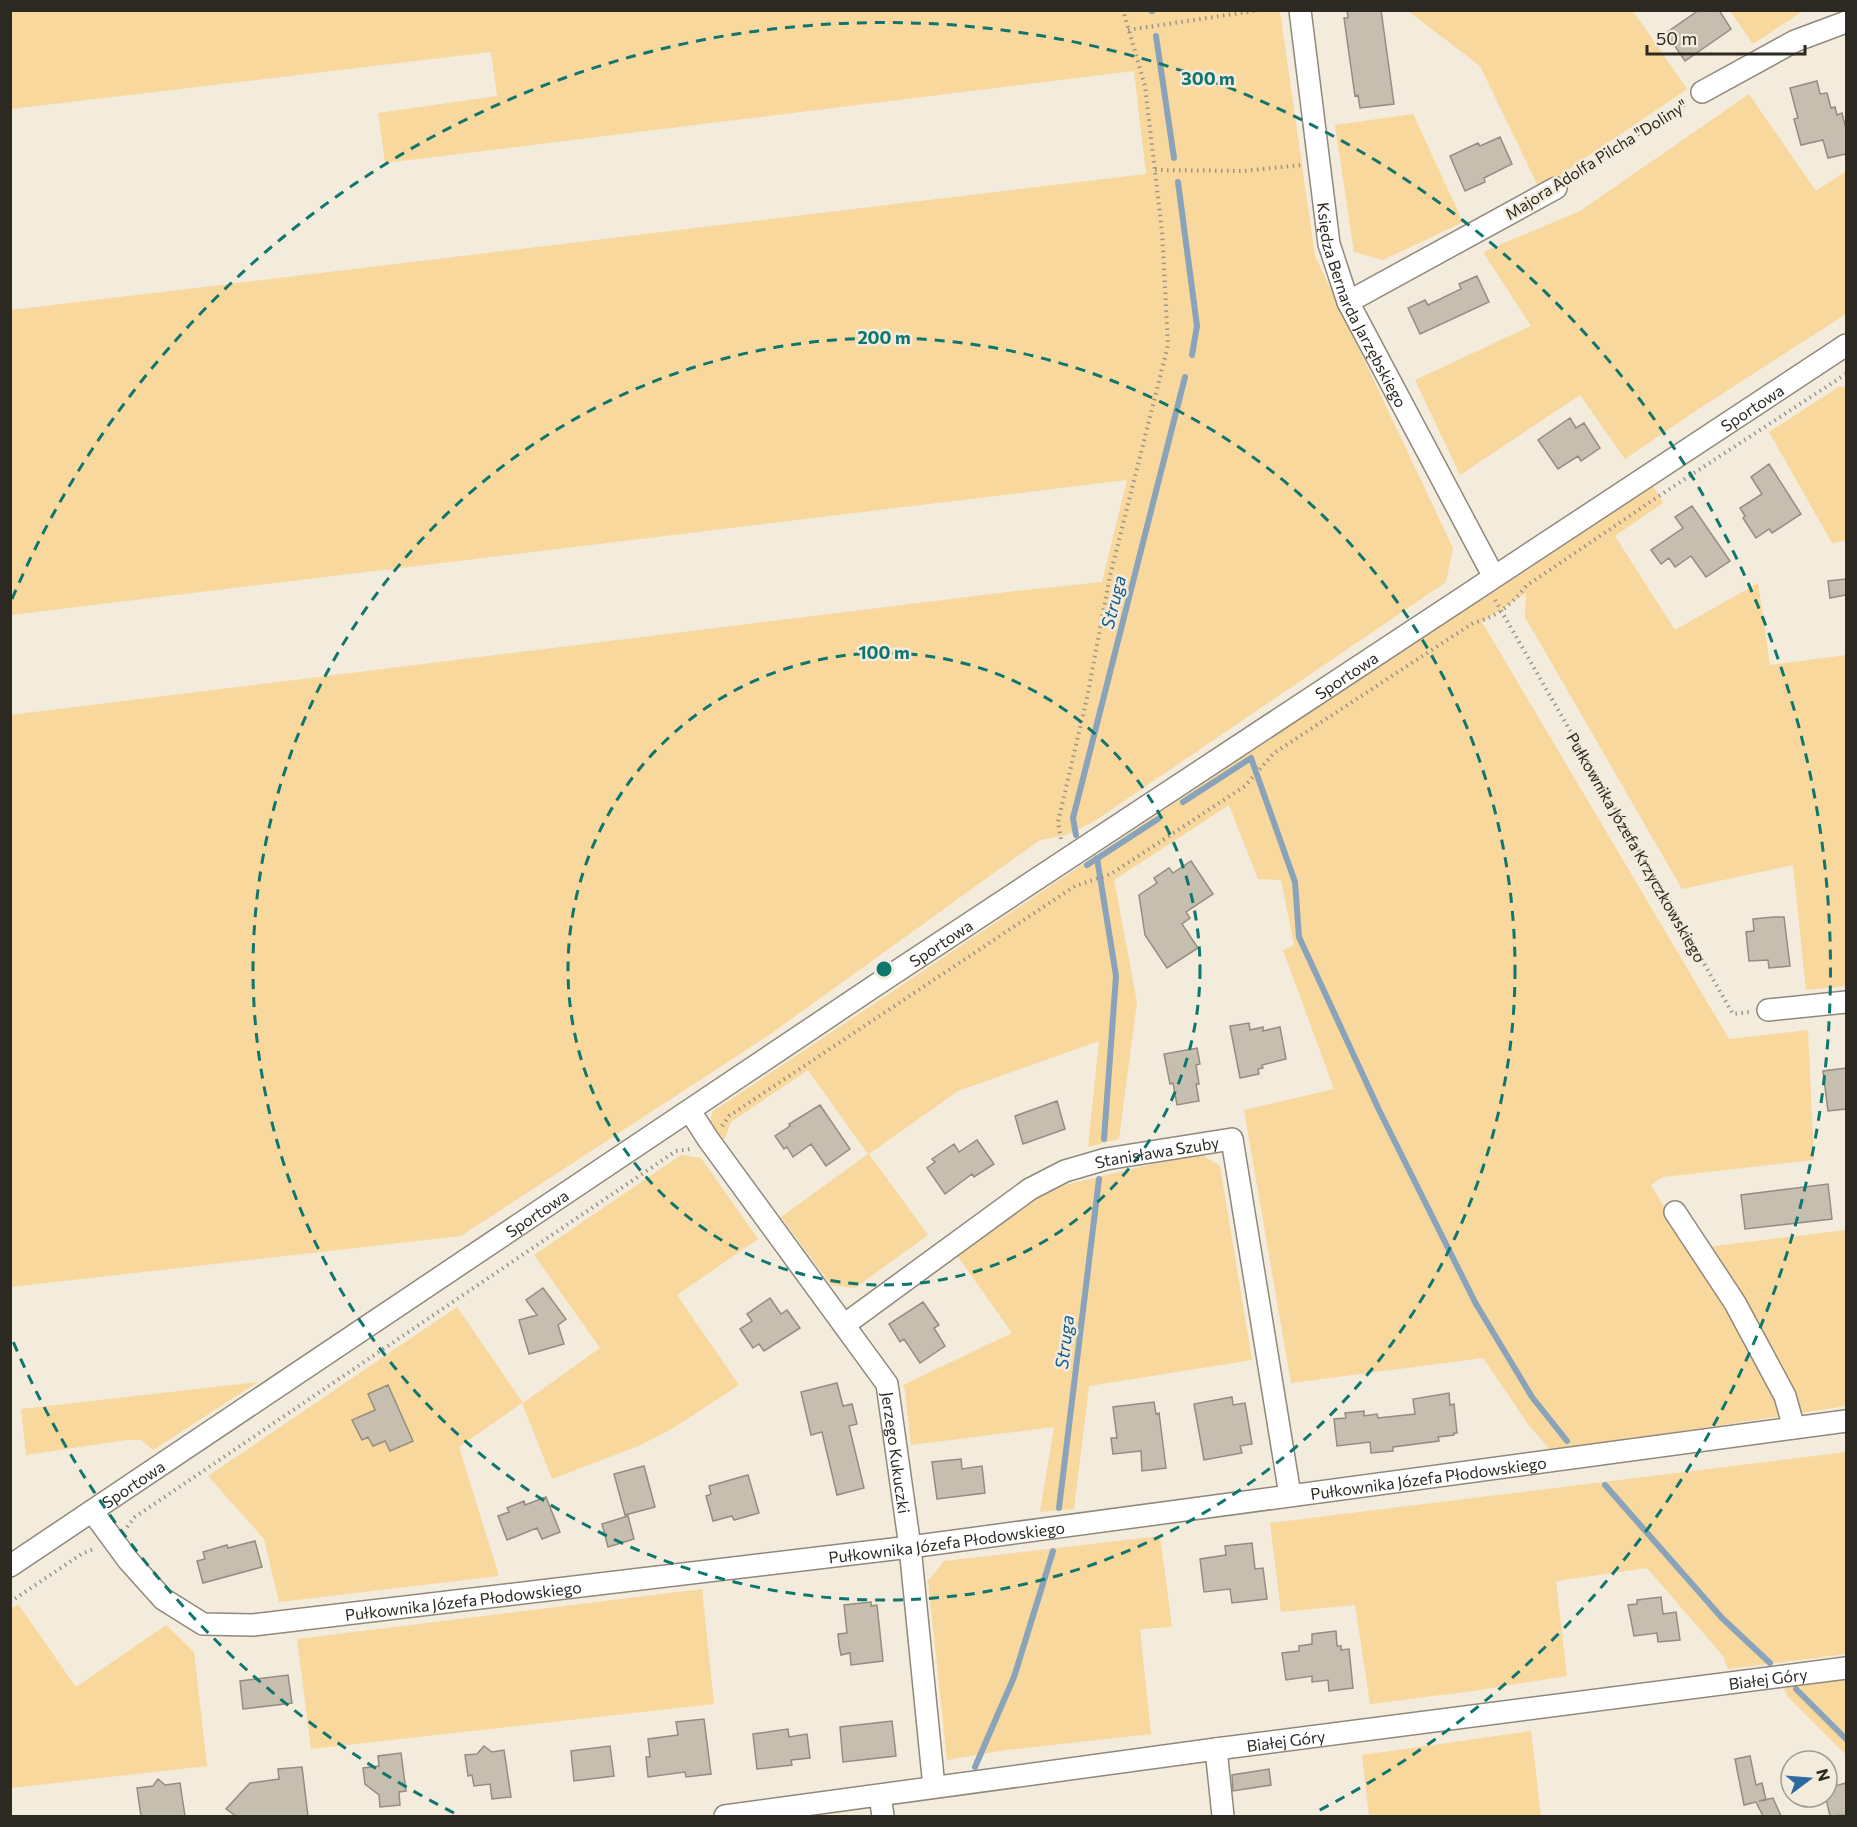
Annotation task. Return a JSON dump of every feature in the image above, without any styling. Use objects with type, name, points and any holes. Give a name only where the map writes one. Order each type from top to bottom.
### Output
[{"type":"street","name":"Księdza Bernarda Jarzębskiego","points":[[1300,10],[1329,244],[1348,303],[1489,580]]},
{"type":"street","name":"Majora Adolfa Pilcha \"Doliny\"","points":[[1702,92],[1795,41],[1846,22]]},
{"type":"street","name":"Majora Adolfa Pilcha \"Doliny\"","points":[[1348,303],[1556,188]]},
{"type":"street","name":"Sportowa","points":[[10,1566],[876,985],[1846,345]]},
{"type":"street","points":[[1768,1010],[1846,1002]]},
{"type":"street","name":"Jerzego Kukuczki","points":[[690,1111],[887,1384],[910,1547],[934,1787]]},
{"type":"street","name":"Stanisława Szuby","points":[[844,1325],[1030,1189],[1065,1171],[1106,1159],[1232,1139],[1290,1495]]},
{"type":"street","points":[[1675,1212],[1735,1303],[1785,1396],[1794,1428]]},
{"type":"street","name":"Pułkownika Józefa Płodowskiego","points":[[92,1511],[128,1560],[163,1599],[203,1624],[253,1625],[910,1547],[1846,1421]]},
{"type":"street","name":"Białej Góry","points":[[725,1816],[881,1806],[934,1787],[1846,1668]]},
{"type":"street","points":[[1216,1749],[1223,1816]]},
{"type":"path","points":[[1065,862],[1058,822],[1087,698],[1110,576],[1168,345],[1162,231],[1145,86],[1123,10]]},
{"type":"path","points":[[1128,30],[1260,10]]},
{"type":"path","name":"Majora Adolfa Pilcha \"Doliny\"","points":[[1556,188],[1702,92]]},
{"type":"path","points":[[1155,170],[1244,171],[1319,162]]},
{"type":"path","points":[[10,1602],[83,1553],[105,1545],[122,1534],[135,1517],[656,1164],[676,1151],[693,1148],[708,1139],[719,1131],[729,1116],[1075,886],[1111,874],[1245,786],[1274,753],[1473,622],[1485,620],[1502,612],[1514,602],[1526,586],[1846,374]]},
{"type":"path","name":"Pułkownika Józefa Krzyczkowskiego","points":[[1489,580],[1502,612],[1733,1014],[1768,1010]]},
{"type":"shaded area","points":[[11,11],[1280,11],[1315,256],[1453,548],[1446,582],[1093,822],[1066,835],[1040,840],[769,1035],[461,1236],[11,1287],[10,715],[1102,582],[1127,480],[11,615],[11,310],[1146,174],[1134,71],[385,163],[378,113],[497,96],[491,52],[11,109]]},
{"type":"shaded area","points":[[1408,11],[1633,11],[1687,89],[1558,177],[1538,186],[1480,66]]},
{"type":"shaded area","points":[[1730,11],[1803,11],[1753,44]]},
{"type":"shaded area","points":[[1749,94],[1816,191],[1846,171],[1846,314],[1625,459],[1580,395],[1460,475],[1415,380],[1531,326],[1483,252],[1580,211]]},
{"type":"shaded area","points":[[1413,114],[1463,222],[1383,260],[1354,252],[1335,125]]},
{"type":"shaded area","points":[[1840,386],[1846,387],[1846,541],[1832,543],[1769,432]]},
{"type":"shaded area","points":[[1652,484],[1663,503],[1615,536],[1675,630],[1758,583],[1770,665],[1846,655],[1846,986],[1806,990],[1793,865],[1682,889],[1525,617],[1526,593],[1482,622],[1729,1039],[1808,1030],[1814,1160],[1663,1177],[1651,1185],[1778,1397],[1782,1416],[1551,1451],[1528,1424],[1483,1358],[1291,1383],[1244,1110],[1334,1089],[1283,950],[1294,945],[1281,880],[1258,879],[1229,805],[1114,880],[1137,1002],[1119,1139],[1088,1147],[1099,1041],[958,1091],[869,1154],[928,1235],[855,1288],[831,1285],[781,1217],[868,1154],[808,1070],[731,1122],[724,1140],[710,1124],[712,1112]]},
{"type":"shaded area","points":[[1199,1153],[1220,1166],[1252,1360],[1089,1386],[1074,1509],[1040,1512],[1054,1427],[911,1445],[903,1385],[1012,1333],[956,1254],[1048,1189]]},
{"type":"shaded area","points":[[681,1155],[701,1158],[758,1239],[677,1295],[739,1385],[675,1427],[641,1445],[552,1479],[522,1403],[459,1447],[499,1576],[279,1602],[264,1539],[208,1476],[457,1307],[523,1403],[600,1348],[534,1255]]},
{"type":"shaded area","points":[[1846,1230],[1846,1406],[1800,1413],[1707,1247]]},
{"type":"shaded area","points":[[258,1382],[153,1450],[141,1440],[126,1440],[26,1455],[21,1409]]},
{"type":"shaded area","points":[[1846,1452],[1846,1654],[1728,1669],[1723,1656],[1647,1568],[1556,1581],[1567,1676],[1370,1704],[1355,1605],[1281,1612],[1270,1523]]},
{"type":"shaded area","points":[[1160,1536],[1172,1627],[1140,1629],[1151,1734],[1006,1750],[947,1760],[928,1581],[944,1561]]},
{"type":"shaded area","points":[[702,1589],[714,1704],[311,1749],[297,1639]]},
{"type":"shaded area","points":[[18,1604],[76,1687],[166,1625],[194,1652],[207,1766],[11,1788],[10,1609]]},
{"type":"shaded area","points":[[1846,1679],[1846,1755],[1788,1697],[1783,1686]]},
{"type":"shaded area","points":[[1531,1731],[1541,1816],[1369,1816],[1362,1755]]},
{"type":"building","points":[[1347,10],[1381,10],[1394,104],[1360,108],[1358,95],[1355,96],[1344,18],[1348,18]]},
{"type":"building","points":[[1699,10],[1719,10],[1731,29],[1685,61],[1666,33]]},
{"type":"building","points":[[1817,81],[1820,94],[1827,93],[1831,108],[1835,107],[1837,115],[1842,113],[1846,129],[1846,154],[1828,158],[1823,140],[1801,145],[1794,119],[1798,118],[1790,88]]},
{"type":"building","points":[[1500,137],[1512,164],[1484,178],[1485,182],[1465,191],[1450,156],[1478,143],[1480,146]]},
{"type":"building","points":[[1477,276],[1489,302],[1420,334],[1408,308],[1425,300],[1428,305],[1461,289],[1459,284]]},
{"type":"building","points":[[1570,418],[1576,428],[1584,423],[1600,448],[1581,461],[1578,456],[1558,469],[1538,440]]},
{"type":"building","points":[[1769,464],[1801,514],[1772,533],[1769,529],[1756,538],[1743,518],[1745,516],[1740,508],[1762,494],[1751,477]]},
{"type":"building","points":[[1692,506],[1730,561],[1706,577],[1691,556],[1675,567],[1669,558],[1661,564],[1651,550],[1683,528],[1675,517]]},
{"type":"building","points":[[1846,579],[1846,595],[1830,598],[1828,581]]},
{"type":"building","points":[[1191,861],[1213,894],[1186,912],[1190,918],[1182,924],[1198,948],[1167,968],[1145,935],[1139,895],[1157,883],[1154,878],[1169,868],[1173,873]]},
{"type":"building","points":[[1784,917],[1790,966],[1769,968],[1768,960],[1749,961],[1746,932],[1754,931],[1753,919]]},
{"type":"building","points":[[1249,1023],[1250,1030],[1263,1027],[1263,1031],[1280,1027],[1286,1059],[1262,1065],[1263,1068],[1258,1069],[1259,1074],[1240,1078],[1230,1026]]},
{"type":"building","points":[[1197,1048],[1200,1064],[1196,1065],[1199,1101],[1177,1105],[1164,1054]]},
{"type":"building","points":[[1846,1068],[1846,1109],[1828,1111],[1823,1071]]},
{"type":"building","points":[[1057,1101],[1065,1129],[1023,1144],[1015,1116]]},
{"type":"building","points":[[820,1105],[850,1149],[826,1166],[811,1144],[793,1157],[787,1147],[784,1149],[775,1136],[790,1126],[789,1124]]},
{"type":"building","points":[[977,1140],[994,1164],[974,1177],[972,1174],[945,1194],[927,1168],[935,1162],[932,1159],[954,1144],[959,1152]]},
{"type":"building","points":[[1828,1184],[1832,1219],[1745,1229],[1741,1195]]},
{"type":"building","points":[[543,1288],[566,1319],[558,1325],[564,1344],[529,1354],[519,1320],[537,1315],[526,1300]]},
{"type":"building","points":[[770,1298],[781,1314],[787,1310],[800,1328],[764,1351],[759,1344],[753,1348],[740,1329],[752,1321],[747,1314]]},
{"type":"building","points":[[923,1302],[939,1325],[934,1328],[945,1346],[920,1363],[904,1339],[900,1342],[889,1324]]},
{"type":"building","points":[[837,1383],[843,1406],[852,1404],[857,1424],[849,1426],[864,1488],[837,1495],[822,1432],[811,1435],[801,1392]]},
{"type":"building","points":[[388,1385],[413,1441],[390,1451],[385,1441],[373,1446],[368,1437],[362,1440],[352,1420],[375,1410],[368,1394]]},
{"type":"building","points":[[1449,1393],[1450,1405],[1454,1404],[1457,1433],[1454,1435],[1438,1437],[1439,1441],[1393,1447],[1393,1451],[1371,1453],[1370,1442],[1337,1446],[1334,1419],[1346,1418],[1345,1413],[1364,1411],[1364,1416],[1377,1414],[1378,1418],[1415,1414],[1413,1399]]},
{"type":"building","points":[[1232,1397],[1233,1405],[1245,1403],[1252,1444],[1240,1446],[1242,1453],[1204,1460],[1194,1404]]},
{"type":"building","points":[[1154,1402],[1156,1414],[1159,1413],[1166,1468],[1142,1471],[1141,1451],[1113,1454],[1111,1438],[1117,1438],[1113,1407]]},
{"type":"building","points":[[961,1459],[962,1469],[982,1466],[985,1493],[937,1499],[932,1462]]},
{"type":"building","points":[[644,1466],[655,1507],[625,1515],[614,1474]]},
{"type":"building","points":[[748,1475],[759,1513],[734,1520],[732,1516],[713,1521],[706,1496],[711,1494],[709,1486]]},
{"type":"building","points":[[546,1497],[560,1532],[542,1539],[537,1528],[507,1540],[498,1516],[509,1512],[507,1508],[524,1501],[525,1505]]},
{"type":"building","points":[[628,1516],[634,1539],[608,1547],[602,1524]]},
{"type":"building","points":[[255,1541],[262,1567],[203,1583],[197,1561],[205,1559],[203,1552],[227,1545],[228,1548]]},
{"type":"building","points":[[1252,1543],[1255,1569],[1263,1568],[1267,1599],[1232,1603],[1230,1589],[1204,1592],[1200,1559],[1226,1555],[1225,1546]]},
{"type":"building","points":[[1661,1597],[1663,1614],[1676,1612],[1680,1640],[1658,1642],[1657,1633],[1634,1636],[1628,1605],[1637,1604],[1637,1600]]},
{"type":"building","points":[[871,1602],[871,1606],[877,1605],[883,1661],[851,1665],[850,1653],[841,1655],[839,1645],[838,1634],[847,1633],[844,1605]]},
{"type":"building","points":[[1336,1631],[1337,1646],[1341,1646],[1341,1650],[1349,1649],[1353,1688],[1329,1691],[1328,1680],[1312,1682],[1312,1676],[1286,1680],[1282,1653],[1299,1651],[1299,1646],[1312,1644],[1312,1634]]},
{"type":"building","points":[[288,1675],[292,1703],[243,1709],[240,1681]]},
{"type":"building","points":[[704,1719],[711,1774],[686,1777],[685,1772],[648,1777],[646,1757],[650,1757],[648,1739],[678,1735],[676,1722]]},
{"type":"building","points":[[892,1721],[896,1756],[843,1762],[840,1727]]},
{"type":"building","points":[[788,1729],[789,1737],[807,1734],[810,1758],[791,1760],[792,1765],[757,1769],[753,1734]]},
{"type":"building","points":[[484,1746],[492,1752],[504,1750],[511,1797],[492,1799],[490,1784],[474,1786],[472,1775],[468,1776],[465,1755],[477,1754]]},
{"type":"building","points":[[610,1746],[614,1776],[574,1781],[571,1751]]},
{"type":"building","points":[[401,1753],[406,1791],[399,1792],[400,1805],[380,1807],[379,1795],[365,1784],[363,1768],[379,1766],[378,1756]]},
{"type":"building","points":[[1750,1756],[1756,1785],[1762,1783],[1766,1800],[1773,1798],[1781,1816],[1763,1816],[1756,1802],[1744,1805],[1735,1759]]},
{"type":"building","points":[[302,1767],[308,1816],[236,1816],[226,1809],[250,1783],[279,1779],[278,1769]]},
{"type":"building","points":[[1269,1769],[1271,1785],[1233,1791],[1232,1775]]},
{"type":"building","points":[[158,1779],[165,1785],[180,1783],[185,1816],[141,1816],[137,1788],[153,1786]]},
{"type":"building","points":[[1846,1783],[1846,1815],[1830,1816],[1828,1809],[1839,1809],[1839,1785]]},
{"type":"waterway","name":"Struga","points":[[1156,36],[1174,158]]},
{"type":"waterway","name":"Struga","points":[[1178,182],[1197,326],[1192,355]]},
{"type":"waterway","name":"Struga","points":[[1076,835],[1073,818],[1185,377]]},
{"type":"waterway","points":[[1183,802],[1251,758],[1295,882],[1299,937],[1380,1112],[1476,1304],[1532,1397],[1567,1441]]},
{"type":"waterway","points":[[1087,865],[1158,819]]},
{"type":"waterway","name":"Struga","points":[[1097,858],[1116,976],[1104,1139]]},
{"type":"waterway","name":"Struga","points":[[1059,1508],[1099,1179]]},
{"type":"waterway","points":[[1605,1485],[1722,1618],[1770,1663]]},
{"type":"waterway","name":"Struga","points":[[975,1767],[1014,1677],[1053,1551]]},
{"type":"waterway","points":[[1796,1689],[1846,1739]]}]
